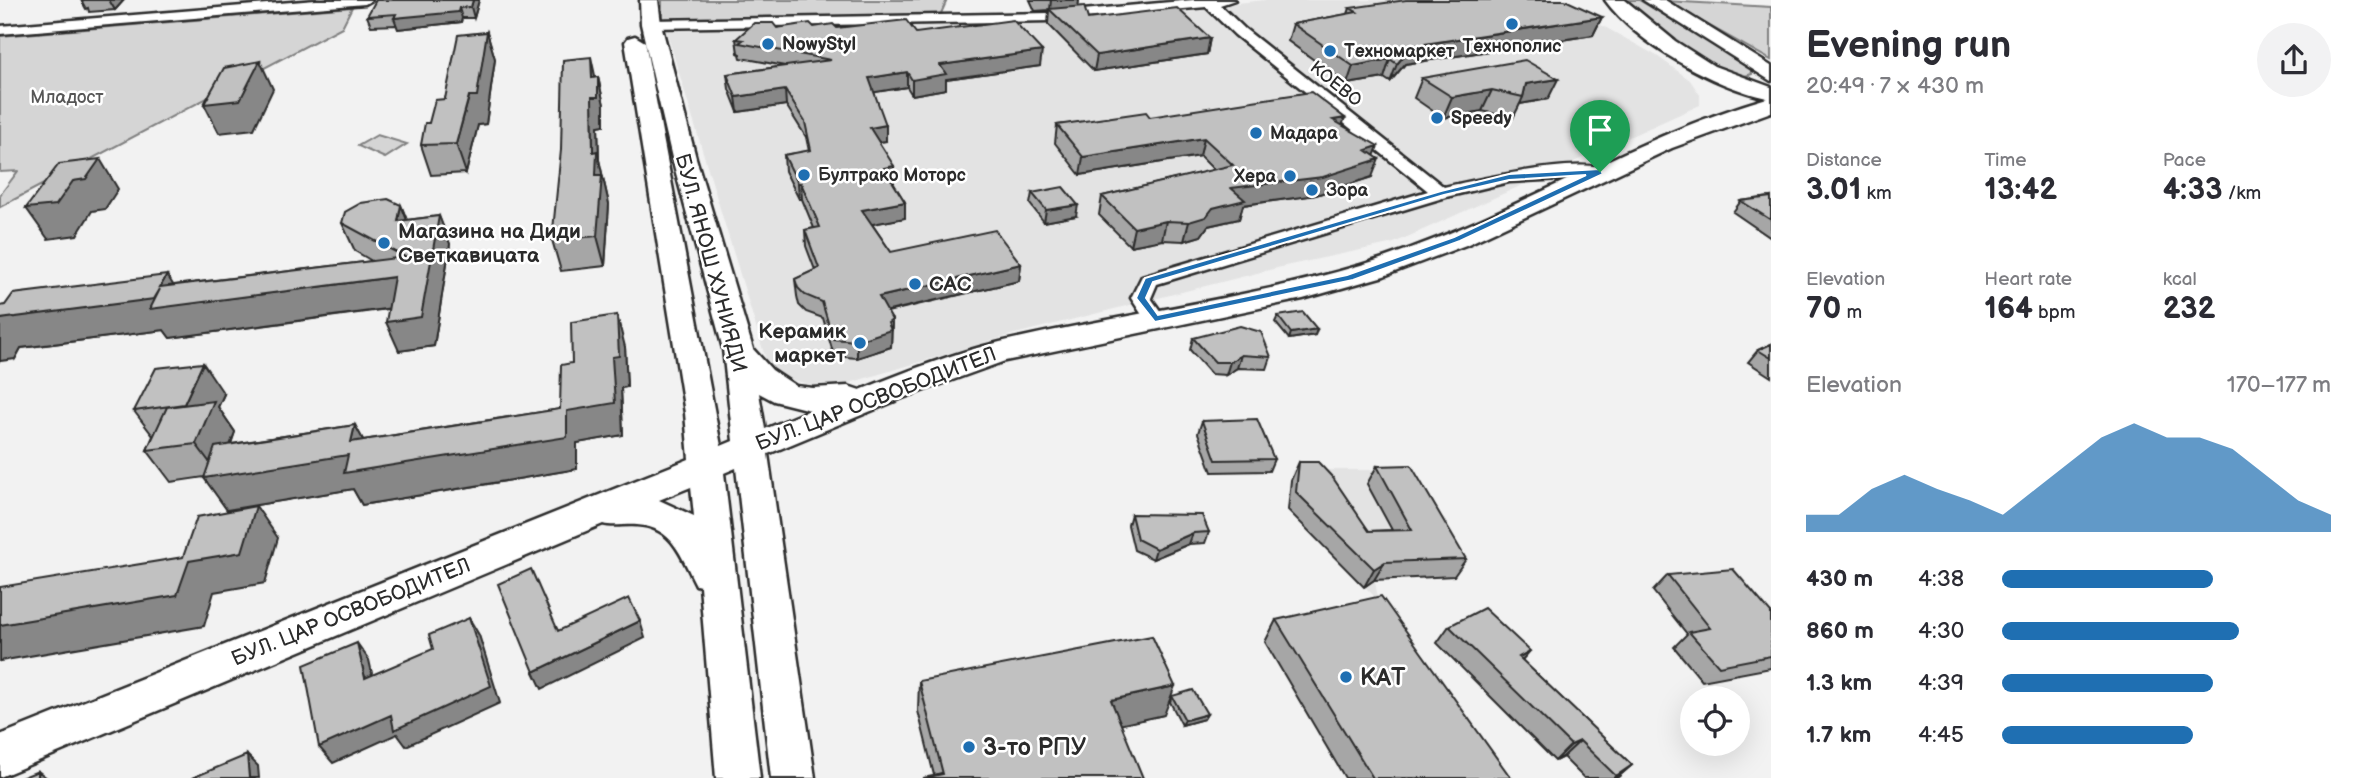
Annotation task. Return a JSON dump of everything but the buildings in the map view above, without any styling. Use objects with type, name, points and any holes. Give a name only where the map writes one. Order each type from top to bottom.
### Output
[{"type":"main road","name":"БУЛ. ЯНОШ ХУНИЯДИ","points":[[629,0],[708,464],[738,778]]},
{"type":"main road","points":[[1614,0],[1665,42],[1725,82],[1771,93]]},
{"type":"main road","points":[[1652,0],[1767,68],[1759,77],[1746,81],[1706,70]]},
{"type":"main road","name":"БУЛ. ЯНОШ ХУНИЯДИ","points":[[650,12],[684,158],[738,349],[793,778]]},
{"type":"main road","points":[[1665,42],[1711,92],[1718,110],[1714,123]]},
{"type":"main road","name":"БУЛ. ЦАР ОСВОБОДИТЕЛ","points":[[0,756],[889,391],[999,352],[1303,290],[1374,270],[1457,239],[1600,172],[1714,123],[1771,104]]},
{"type":"main road","points":[[738,349],[757,377],[772,389],[796,398],[821,402],[889,391]]},
{"type":"main road","points":[[590,514],[636,509],[677,519],[689,531],[719,598]]},
{"type":"street","points":[[0,30],[365,0]]},
{"type":"street","points":[[650,12],[1050,17],[1108,15],[1228,0]]},
{"type":"street","name":"КОЕВО","points":[[1208,1],[1240,32],[1441,193]]},
{"type":"street","points":[[1155,319],[1141,298],[1149,280],[1441,193],[1509,177],[1600,172]]},
{"type":"shaded area","points":[[1265,0],[1559,0],[1595,14],[1594,21],[1657,56],[1690,80],[1700,95],[1700,105],[1394,243],[1285,266],[1011,335],[846,384],[812,385],[784,378],[766,360],[665,27],[952,24],[1117,16]]},
{"type":"shaded area","points":[[1292,470],[1394,470],[1454,576],[1375,580],[1378,600],[1288,510]]},
{"type":"green space","points":[[662,0],[947,0],[939,18],[662,21]]},
{"type":"green space","points":[[1625,0],[1639,0],[1750,67],[1752,74],[1737,76],[1703,63]]},
{"type":"green space","points":[[1665,1],[1771,7],[1771,60]]},
{"type":"green space","name":"Младост","points":[[352,7],[342,27],[0,207],[0,195],[18,171],[0,172],[0,36]]},
{"type":"green space","points":[[377,135],[407,144],[385,158],[358,146]]},
{"type":"place","name":"Технополис","points":[[1512,24]]},
{"type":"place","name":"NowyStyl","points":[[768,44]]},
{"type":"place","name":"Техномаркет","points":[[1330,51]]},
{"type":"place","name":"Speedy","points":[[1437,118]]},
{"type":"place","name":"Мадара","points":[[1256,133]]},
{"type":"place","name":"Бултрако Моторс","points":[[804,175]]},
{"type":"place","name":"Хера","points":[[1290,176]]},
{"type":"place","name":"Зора","points":[[1312,190]]},
{"type":"place","name":"Магазина на Диди Светкавицата","points":[[384,243]]},
{"type":"place","name":"САС","points":[[915,284]]},
{"type":"place","name":"Керамик маркет","points":[[860,343]]},
{"type":"place","name":"КАТ","points":[[1346,677]]},
{"type":"place","name":"3-то РПУ","points":[[969,747]]},
{"type":"route","points":[[1600,172],[1417,256],[1350,278],[1155,319],[1141,298],[1149,280],[1281,243],[1441,193],[1509,177],[1542,173],[1600,172]]}]
